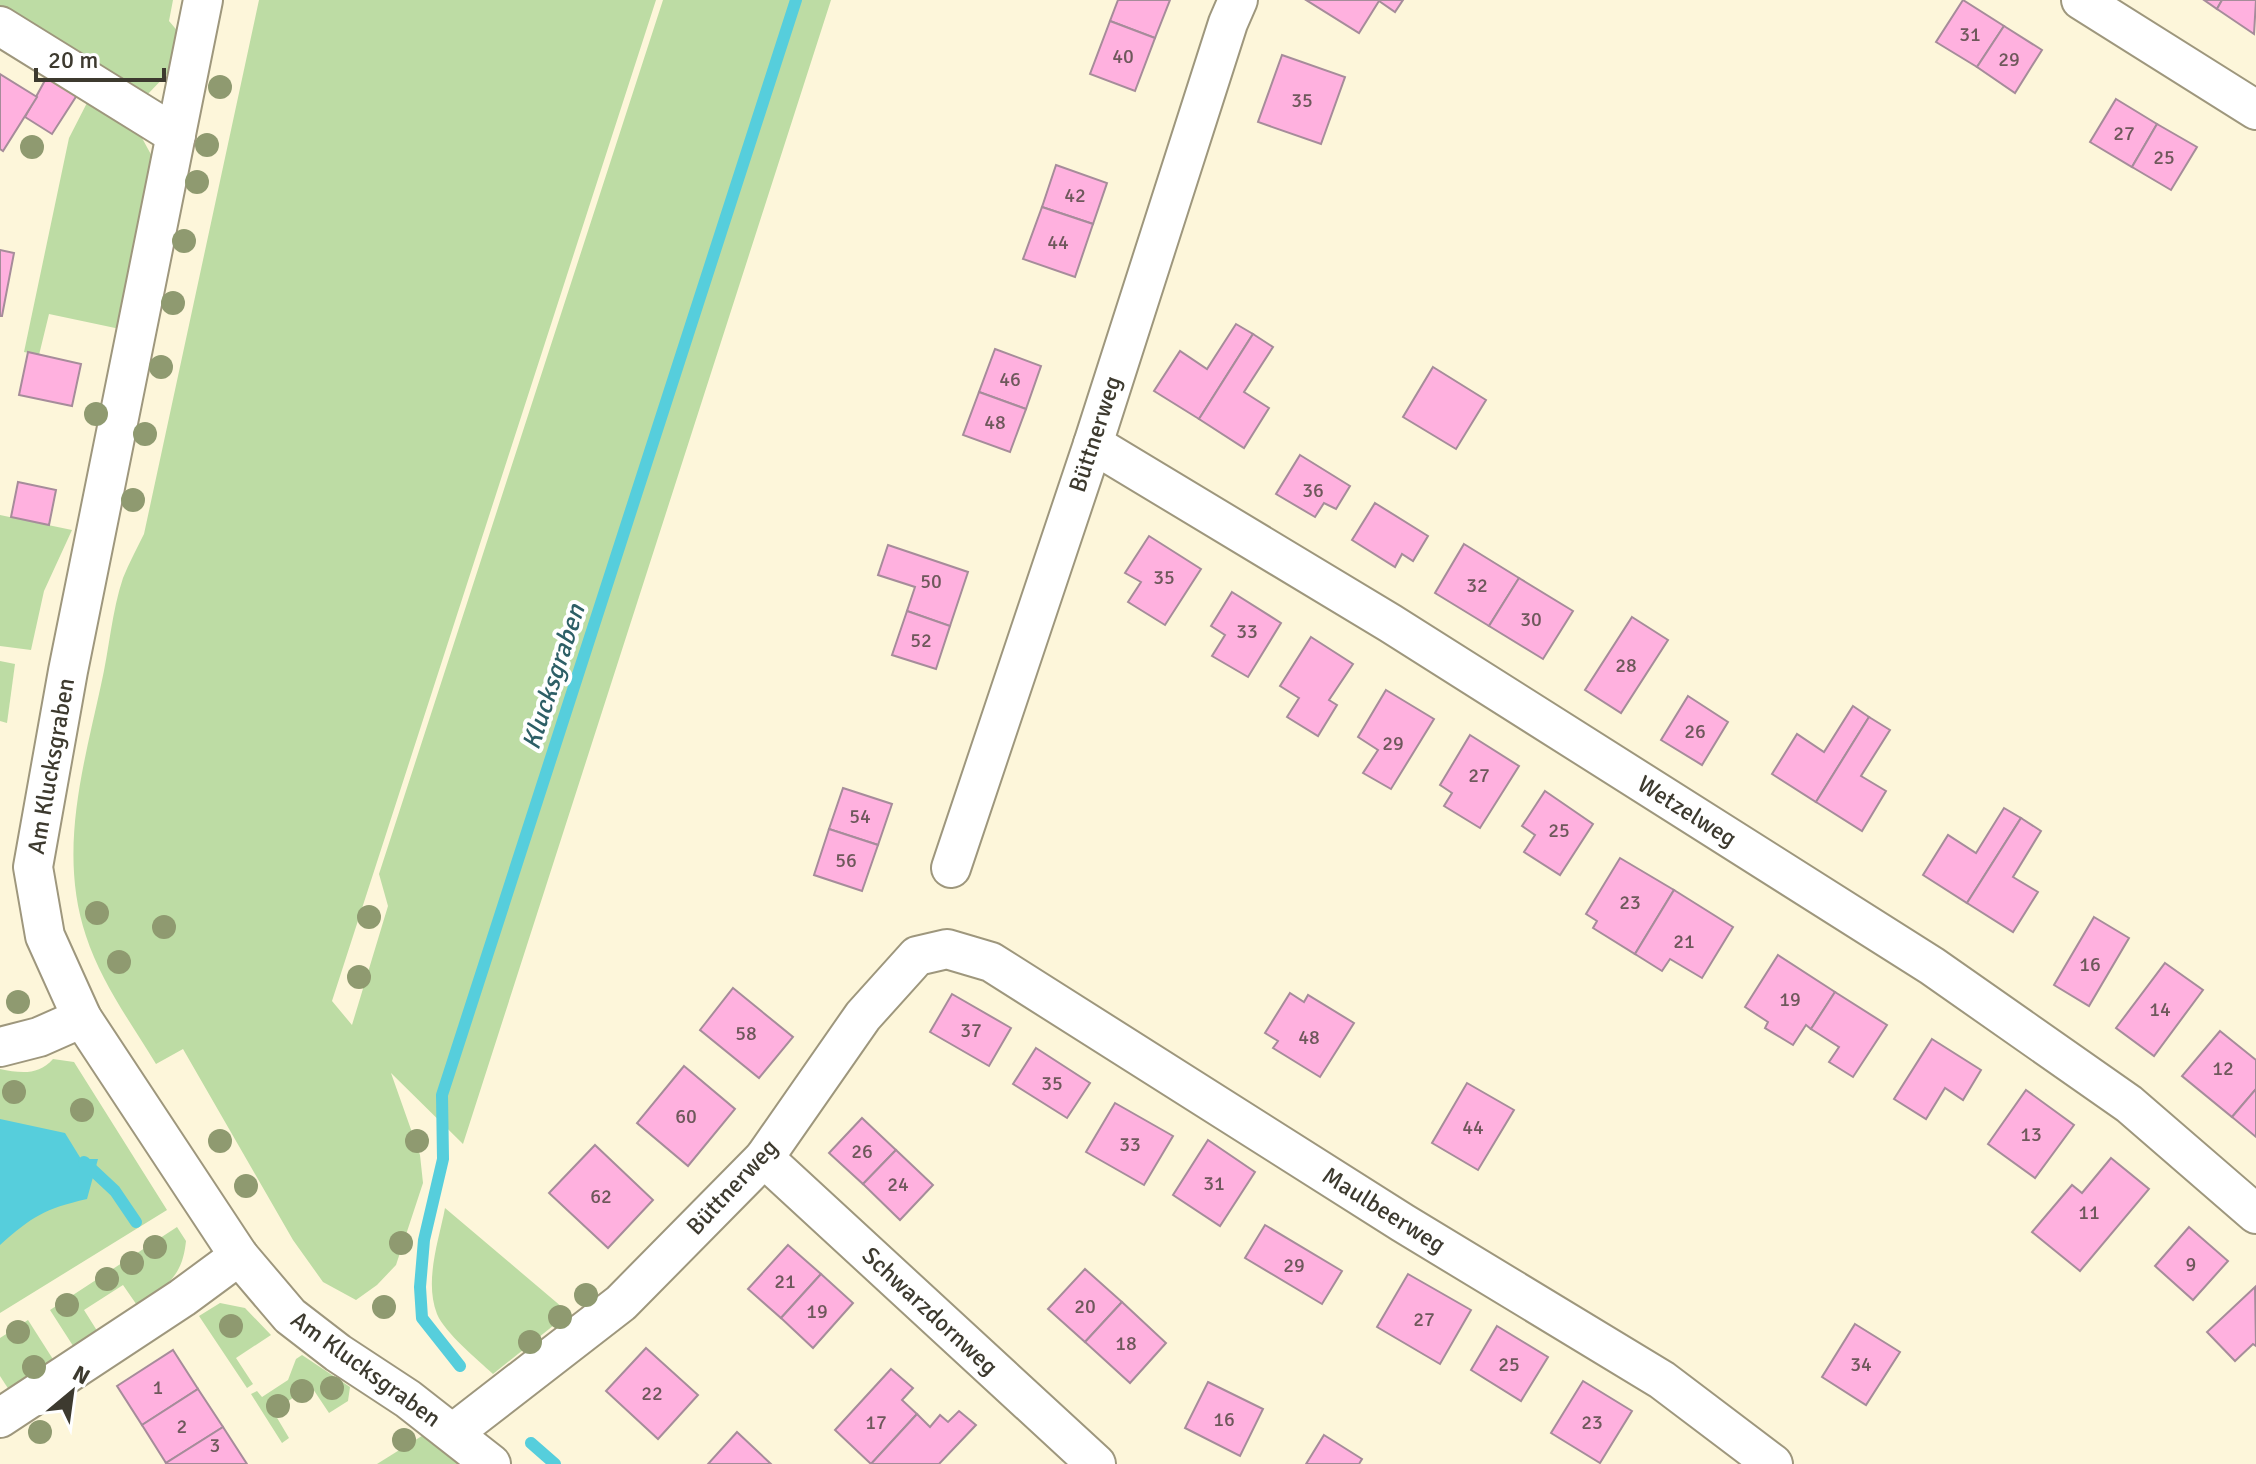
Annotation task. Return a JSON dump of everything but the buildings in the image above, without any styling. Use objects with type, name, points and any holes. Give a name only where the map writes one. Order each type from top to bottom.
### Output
[{"type":"street","name":"Am Klucksgraben","points":[[203,0],[68,671],[33,867],[45,936],[82,1018],[239,1256],[290,1316],[453,1433],[491,1464]]},
{"type":"street","name":"Büttnerweg","points":[[951,868],[1238,0]]},
{"type":"street","points":[[2081,0],[2256,110]]},
{"type":"street","points":[[0,26],[176,135]]},
{"type":"street","name":"Wetzelweg","points":[[1093,444],[1390,623],[1932,966],[2129,1104],[2256,1214]]},
{"type":"street","name":"Büttnerweg","points":[[453,1433],[621,1303],[764,1158],[863,1016],[917,956],[947,949],[991,962]]},
{"type":"street","name":"Maulbeerweg","points":[[991,962],[1403,1223],[1662,1380],[1773,1464]]},
{"type":"street","points":[[0,1047],[39,1037],[82,1018]]},
{"type":"street","name":"Schwarzdornweg","points":[[764,1158],[1096,1464]]},
{"type":"street","points":[[0,1418],[182,1298],[239,1256]]},
{"type":"green space","points":[[0,0],[173,0],[169,21],[180,34],[170,71],[146,96],[0,7]]},
{"type":"green space","points":[[259,0],[656,0],[332,1001],[352,1025],[388,906],[379,874],[663,0],[831,0],[463,1144],[391,1073],[420,1155],[423,1183],[396,1265],[377,1285],[356,1300],[323,1282],[293,1240],[183,1049],[156,1064],[117,1002],[92,953],[78,905],[74,873],[76,810],[116,603],[123,578],[144,534]]},
{"type":"green space","points":[[90,97],[136,127],[154,160],[120,329],[49,314],[39,355],[24,352],[69,138]]},
{"type":"green space","points":[[0,515],[72,530],[44,591],[31,650],[0,646]]},
{"type":"green space","points":[[0,661],[15,664],[7,723],[0,721]]},
{"type":"green space","points":[[53,1059],[74,1062],[167,1210],[0,1313],[0,1069],[35,1071]]},
{"type":"green space","points":[[445,1208],[569,1313],[493,1374],[454,1337],[441,1321],[433,1301],[432,1274]]},
{"type":"green space","points":[[177,1227],[186,1241],[180,1265],[166,1285],[171,1292],[141,1311],[123,1285],[84,1310],[101,1337],[77,1352],[50,1310]]},
{"type":"green space","points":[[220,1303],[245,1308],[271,1335],[236,1358],[253,1384],[247,1388],[199,1316]]},
{"type":"green space","points":[[28,1320],[56,1364],[11,1393],[0,1376],[0,1338]]},
{"type":"green space","points":[[302,1355],[350,1387],[348,1401],[329,1413],[311,1386],[273,1411],[289,1438],[282,1443],[251,1394],[257,1391],[262,1397],[288,1380],[296,1359]]},
{"type":"green space","points":[[425,1434],[460,1464],[377,1464]]},
{"type":"water","points":[[0,1119],[65,1133],[81,1159],[98,1159],[87,1199],[40,1215],[0,1245]]},
{"type":"waterway","name":"Klucksgraben","points":[[460,1366],[422,1318],[420,1287],[424,1240],[443,1159],[442,1095],[796,0]]},
{"type":"waterway","points":[[84,1162],[115,1191],[136,1222]]},
{"type":"waterway","name":"Klucksgraben","points":[[531,1443],[555,1464]]}]
